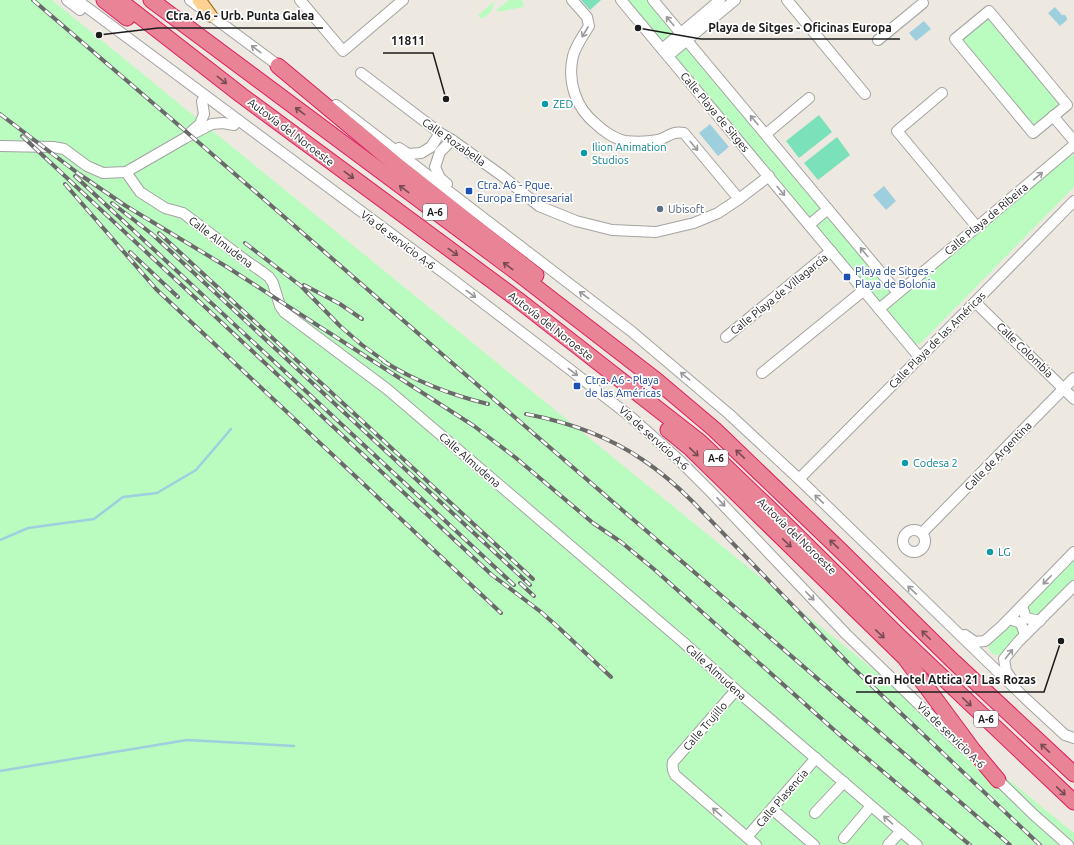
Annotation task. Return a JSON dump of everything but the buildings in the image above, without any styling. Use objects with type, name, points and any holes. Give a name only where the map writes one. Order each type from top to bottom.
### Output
[{"type":"highway","points":[[104,0],[148,34],[191,56]]},
{"type":"highway","name":"Autovía del Noroeste","points":[[119,0],[315,150],[517,299],[700,442],[910,647],[1074,802]]},
{"type":"highway","name":"Autovía del Noroeste","points":[[151,0],[515,271],[656,380],[714,429],[954,662],[1074,774]]},
{"type":"highway","points":[[278,66],[399,167],[658,369],[688,395],[714,429]]},
{"type":"highway","points":[[517,299],[544,331],[632,399],[690,448],[905,658],[973,750],[998,780]]},
{"type":"main road","points":[[199,0],[210,16]]},
{"type":"street","points":[[67,0],[234,125],[294,162]]},
{"type":"street","name":"Vía de servicio A-6","points":[[77,0],[452,279],[631,417],[679,460],[710,491],[846,634],[1033,814],[1068,845]]},
{"type":"street","points":[[190,0],[278,66],[408,154],[421,153],[430,147],[440,133]]},
{"type":"street","points":[[300,0],[343,51],[403,0]]},
{"type":"street","points":[[572,0],[587,17],[589,26],[573,55],[571,73],[573,90],[579,105],[589,118],[604,131],[623,140],[641,142],[658,140],[676,132],[684,133],[739,199]]},
{"type":"street","name":"Calle Playa de Sitges","points":[[621,0],[920,358]]},
{"type":"street","points":[[653,0],[898,293]]},
{"type":"street","points":[[683,37],[720,0]]},
{"type":"street","points":[[665,52],[683,37],[735,0]]},
{"type":"street","points":[[787,0],[865,94]]},
{"type":"street","points":[[878,40],[924,1]]},
{"type":"street","points":[[988,11],[1067,105],[1053,116],[1033,133],[954,39],[988,11]]},
{"type":"street","name":"Calle Rozabella","points":[[361,74],[440,133],[501,175],[539,206],[576,221],[612,230],[656,232],[694,223],[718,213],[769,176]]},
{"type":"street","points":[[942,93],[897,131],[977,228]]},
{"type":"street","points":[[766,134],[809,98]]},
{"type":"street","points":[[185,138],[200,124],[204,114],[202,101]]},
{"type":"street","points":[[331,102],[631,331],[729,414],[1026,699],[1069,736]]},
{"type":"street","points":[[1053,116],[1074,141]]},
{"type":"street","points":[[0,146],[53,147],[64,149],[87,166],[103,173],[126,172],[212,124],[223,123],[234,125]]},
{"type":"street","points":[[452,140],[440,152],[435,166],[440,178],[510,239]]},
{"type":"street","name":"Calle Playa de Ribeira","points":[[879,309],[1074,145]]},
{"type":"street","name":"Calle Almudena","points":[[126,172],[140,192],[165,208],[183,213],[245,260],[261,270],[273,283],[280,306],[284,312],[387,389],[683,642],[736,690],[917,845]]},
{"type":"street","name":"Calle Playa de las Américas","points":[[799,480],[1074,201]]},
{"type":"street","points":[[809,225],[828,209]]},
{"type":"street","name":"Calle Playa de Villagarcía","points":[[726,337],[831,251]]},
{"type":"street","points":[[762,373],[864,290]]},
{"type":"street","name":"Calle Colombia","points":[[975,302],[1074,399]]},
{"type":"street","name":"Calle de Argentina","points":[[922,533],[1074,378]]},
{"type":"street","points":[[950,627],[975,642],[986,641],[1074,552]]},
{"type":"street","points":[[1026,699],[1006,671],[1004,659],[1025,635],[1074,586]]},
{"type":"street","points":[[1022,606],[1026,618],[1040,621]]},
{"type":"street","points":[[1009,619],[1021,623],[1025,635]]},
{"type":"street","name":"Calle Trujillo","points":[[736,690],[673,762],[672,767],[675,775],[747,837]]},
{"type":"street","name":"Calle Plasencia","points":[[747,837],[816,758]]},
{"type":"street","points":[[815,814],[844,782]]},
{"type":"street","points":[[844,838],[871,806]]},
{"type":"street","points":[[772,809],[814,845]]},
{"type":"street","points":[[888,845],[901,831]]},
{"type":"street","points":[[747,837],[756,845]]},
{"type":"green space","points":[[0,0],[52,0],[1074,833],[1074,845],[0,845]]},
{"type":"green space","points":[[509,0],[522,0],[524,7],[498,12],[497,9]]},
{"type":"green space","points":[[581,0],[601,0],[590,10]]},
{"type":"green space","points":[[626,0],[648,0],[673,31],[673,33],[661,41]]},
{"type":"green space","points":[[495,1],[491,12],[482,19],[478,15]]},
{"type":"green space","points":[[987,16],[1060,105],[1034,127],[960,39]]},
{"type":"green space","points":[[684,47],[688,47],[821,205],[822,210],[812,218],[808,218],[675,59],[676,54]]},
{"type":"green space","points":[[819,115],[832,132],[799,158],[786,141]]},
{"type":"green space","points":[[837,137],[850,155],[818,180],[804,163]]},
{"type":"green space","points":[[1071,154],[1074,155],[1074,187],[921,343],[916,345],[887,312],[888,307]]},
{"type":"green space","points":[[829,215],[892,291],[891,295],[882,302],[878,302],[816,227],[816,224]]},
{"type":"green space","points":[[1074,558],[1074,580],[1001,654],[995,655],[991,653],[989,643]]},
{"type":"water","points":[[1055,7],[1067,18],[1067,20],[1060,26],[1048,13]]},
{"type":"water","points":[[924,21],[931,29],[916,41],[909,33]]},
{"type":"water","points":[[710,124],[729,147],[718,156],[699,133]]},
{"type":"water","points":[[884,186],[896,201],[886,210],[873,195]]},
{"type":"waterway","points":[[0,540],[28,528],[94,519],[123,497],[157,493],[196,470],[231,429]]},
{"type":"waterway","points":[[0,771],[187,740],[294,746]]},
{"type":"railway","points":[[33,0],[1010,845]]},
{"type":"railway","points":[[0,114],[79,174],[126,206],[227,267],[474,426],[516,458],[593,523],[621,542],[655,570],[842,737],[970,845]]},
{"type":"railway","points":[[22,136],[492,575],[541,612],[611,677]]},
{"type":"railway","points":[[75,176],[514,585]]},
{"type":"railway","points":[[65,184],[156,289],[501,613]]},
{"type":"railway","points":[[112,203],[152,234],[530,585]]},
{"type":"railway","points":[[159,233],[533,579]]},
{"type":"railway","points":[[245,243],[301,286],[340,326],[362,345],[387,363]]},
{"type":"railway","points":[[130,252],[178,297]]},
{"type":"railway","points":[[304,285],[340,304],[362,319]]},
{"type":"railway","points":[[383,361],[434,387],[488,404]]},
{"type":"railway","points":[[526,414],[557,421],[602,437],[630,451],[681,490],[851,666],[1040,845]]},
{"type":"railway","points":[[520,583],[534,596]]},
{"type":"place","name":"Playa de Sitges - Oficinas Europa","points":[[638,28]]},
{"type":"place","name":"Ctra. A6 - Urb. Punta Galea","points":[[99,35]]},
{"type":"place","name":"11811","points":[[446,99]]},
{"type":"place","name":"ZED","points":[[545,104]]},
{"type":"place","name":"Ilion Animation Studios","points":[[584,153]]},
{"type":"place","name":"Ctra. A6 - Pque. Europa Empresarial","points":[[469,191]]},
{"type":"place","name":"Ubisoft","points":[[660,209]]},
{"type":"place","name":"Playa de Sitges - Playa de Bolonia","points":[[847,277]]},
{"type":"place","name":"Ctra. A6 - Playa de las Américas","points":[[577,386]]},
{"type":"place","name":"Codesa 2","points":[[905,463]]},
{"type":"place","name":"LG","points":[[990,552]]},
{"type":"place","name":"Gran Hotel Attica 21 Las Rozas","points":[[1061,641]]}]
